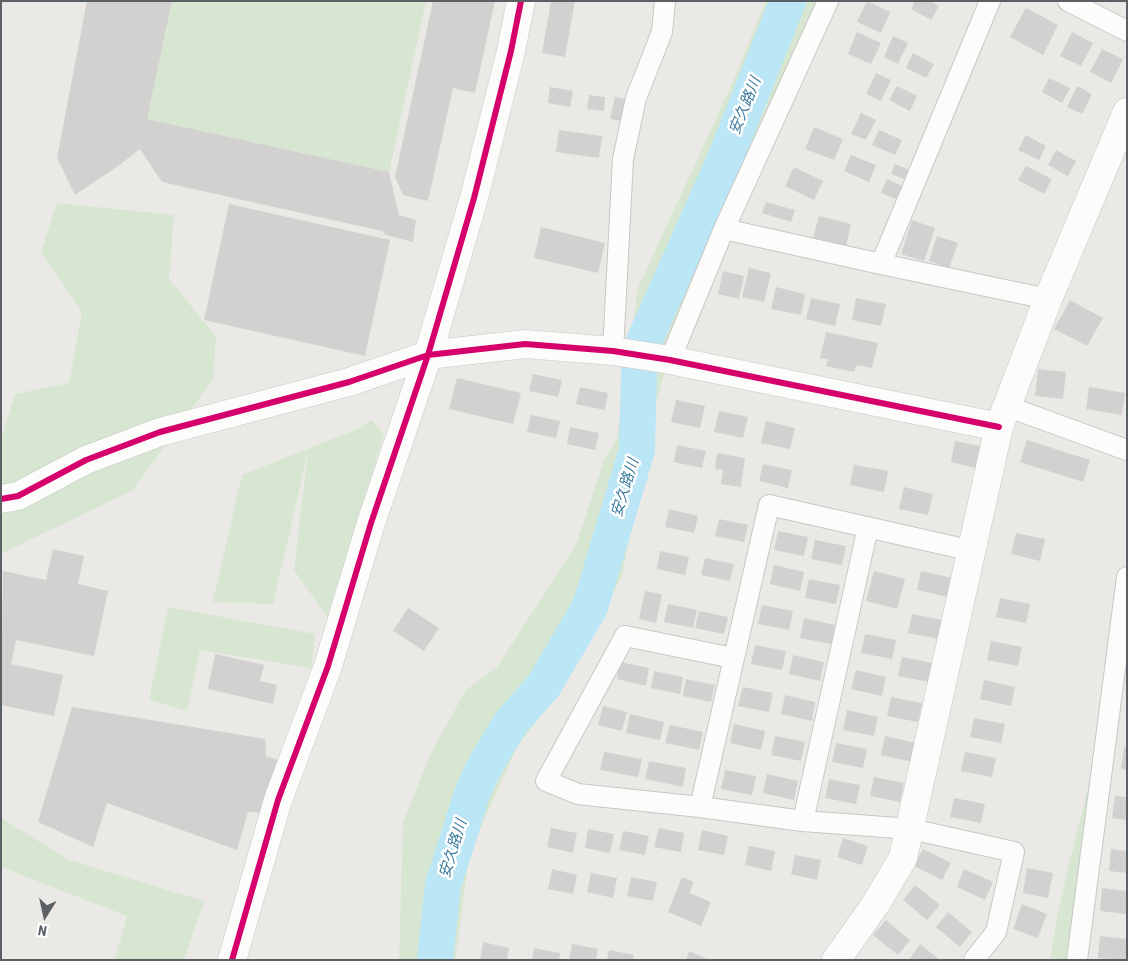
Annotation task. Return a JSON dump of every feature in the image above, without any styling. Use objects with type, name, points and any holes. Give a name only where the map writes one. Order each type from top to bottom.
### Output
[{"type":"street","points":[[232,960],[278,800],[328,666],[370,523],[428,355],[474,198],[511,51],[520,1]]},
{"type":"street","points":[[619,352],[623,159],[636,98],[662,32],[665,1]]},
{"type":"street","points":[[664,359],[828,1]]},
{"type":"street","points":[[881,264],[990,1]]},
{"type":"street","points":[[1068,1],[1127,32]]},
{"type":"street","points":[[836,960],[875,905],[903,858],[1003,417],[1048,299],[1127,112]]},
{"type":"street","points":[[724,229],[1048,299]]},
{"type":"street","points":[[1,499],[18,496],[86,460],[160,432],[350,382],[428,355],[526,344],[619,352],[1003,417],[1127,450]]},
{"type":"street","points":[[700,807],[770,505],[973,551]]},
{"type":"street","points":[[803,821],[868,527]]},
{"type":"street","points":[[1076,960],[1127,578]]},
{"type":"street","points":[[733,658],[625,636],[546,781],[578,794],[700,807],[803,821],[910,829],[1014,852],[996,932],[974,960]]},
{"type":"green space","points":[[172,1],[426,1],[389,172],[147,119]]},
{"type":"green space","points":[[766,1],[827,1],[664,375],[639,461],[637,500],[622,575],[584,653],[516,749],[470,851],[455,960],[399,960],[403,823],[431,753],[466,690],[497,667],[576,545],[604,460],[617,439],[638,288],[735,77]]},
{"type":"green space","points":[[57,203],[174,215],[169,279],[216,336],[213,379],[133,490],[1,554],[1,441],[15,394],[69,383],[82,312],[41,252]]},
{"type":"green space","points":[[372,420],[384,435],[327,617],[294,570],[308,452],[273,604],[213,602],[242,475],[355,430]]},
{"type":"green space","points":[[168,607],[315,634],[311,668],[200,650],[187,711],[149,700]]},
{"type":"green space","points":[[1089,783],[1091,856],[1077,960],[1050,960],[1058,911]]},
{"type":"green space","points":[[1,818],[69,860],[204,901],[184,960],[115,960],[127,916],[1,867]]},
{"type":"building","points":[[87,1],[172,1],[147,119],[389,172],[399,215],[416,220],[413,242],[386,235],[382,231],[162,182],[140,149],[75,195],[57,158]]},
{"type":"building","points":[[433,1],[495,1],[475,93],[453,88],[428,201],[403,195],[395,177]]},
{"type":"building","points":[[551,1],[575,1],[565,57],[542,53]]},
{"type":"building","points":[[867,1],[890,12],[881,33],[857,22]]},
{"type":"building","points":[[915,1],[931,1],[939,6],[931,20],[911,9]]},
{"type":"building","points":[[1026,8],[1058,25],[1043,55],[1010,37]]},
{"type":"building","points":[[857,32],[881,43],[871,64],[848,54]]},
{"type":"building","points":[[1072,32],[1093,43],[1081,66],[1060,56]]},
{"type":"building","points":[[893,36],[908,43],[898,64],[884,57]]},
{"type":"building","points":[[1102,49],[1123,59],[1111,83],[1090,72]]},
{"type":"building","points":[[913,53],[934,64],[926,78],[906,68]]},
{"type":"building","points":[[876,73],[891,80],[881,101],[866,94]]},
{"type":"building","points":[[1049,78],[1070,88],[1062,103],[1042,92]]},
{"type":"building","points":[[897,86],[917,96],[910,111],[889,100]]},
{"type":"building","points":[[1077,86],[1092,94],[1082,114],[1067,107]]},
{"type":"building","points":[[550,87],[573,91],[570,107],[548,103]]},
{"type":"building","points":[[589,95],[605,97],[604,111],[587,109]]},
{"type":"building","points":[[615,97],[631,100],[626,122],[610,119]]},
{"type":"building","points":[[861,113],[876,120],[866,140],[851,134]]},
{"type":"building","points":[[814,127],[843,139],[834,160],[805,149]]},
{"type":"building","points":[[559,130],[602,136],[599,158],[556,152]]},
{"type":"building","points":[[879,130],[902,140],[895,155],[872,145]]},
{"type":"building","points":[[1026,135],[1046,146],[1039,160],[1018,150]]},
{"type":"building","points":[[1056,150],[1076,161],[1068,176],[1048,165]]},
{"type":"building","points":[[851,155],[876,165],[869,182],[844,171]]},
{"type":"building","points":[[895,164],[909,170],[904,179],[891,174]]},
{"type":"building","points":[[1026,166],[1052,179],[1044,194],[1018,180]]},
{"type":"building","points":[[794,167],[823,181],[814,200],[785,186]]},
{"type":"building","points":[[887,179],[902,186],[896,199],[881,193]]},
{"type":"building","points":[[766,202],[795,210],[791,222],[762,213]]},
{"type":"building","points":[[229,204],[390,240],[365,356],[204,320]]},
{"type":"building","points":[[819,216],[851,224],[846,246],[813,238]]},
{"type":"building","points":[[912,220],[935,228],[924,261],[901,254]]},
{"type":"building","points":[[541,227],[605,243],[598,273],[534,258]]},
{"type":"building","points":[[937,236],[958,243],[949,268],[929,261]]},
{"type":"building","points":[[749,268],[771,273],[764,302],[742,297]]},
{"type":"building","points":[[723,271],[744,276],[739,299],[718,294]]},
{"type":"building","points":[[776,287],[805,294],[801,315],[771,309]]},
{"type":"building","points":[[811,298],[840,304],[835,326],[806,319]]},
{"type":"building","points":[[856,298],[886,304],[881,326],[852,320]]},
{"type":"building","points":[[1070,300],[1103,318],[1087,346],[1054,329]]},
{"type":"building","points":[[826,332],[878,343],[872,368],[857,365],[854,372],[826,366],[828,359],[820,358]]},
{"type":"building","points":[[1038,369],[1066,372],[1063,399],[1035,396]]},
{"type":"building","points":[[533,374],[562,380],[558,397],[529,391]]},
{"type":"building","points":[[457,378],[521,393],[513,424],[449,409]]},
{"type":"building","points":[[580,387],[608,393],[605,410],[576,404]]},
{"type":"building","points":[[1089,387],[1125,393],[1122,415],[1086,409]]},
{"type":"building","points":[[676,400],[705,406],[700,428],[671,422]]},
{"type":"building","points":[[719,411],[748,417],[743,438],[714,432]]},
{"type":"building","points":[[531,415],[560,421],[556,438],[527,432]]},
{"type":"building","points":[[766,421],[795,428],[790,449],[761,443]]},
{"type":"building","points":[[570,427],[599,433],[595,450],[567,444]]},
{"type":"building","points":[[1027,440],[1090,460],[1083,482],[1020,462]]},
{"type":"building","points":[[955,441],[985,447],[980,469],[951,462]]},
{"type":"building","points":[[677,445],[706,451],[702,468],[674,462]]},
{"type":"building","points":[[717,453],[745,458],[741,487],[721,484],[723,470],[715,469]]},
{"type":"building","points":[[763,464],[792,470],[788,488],[759,481]]},
{"type":"building","points":[[854,465],[888,471],[884,492],[850,485]]},
{"type":"building","points":[[904,487],[933,494],[928,515],[899,509]]},
{"type":"building","points":[[669,509],[698,516],[694,533],[665,527]]},
{"type":"building","points":[[719,519],[748,525],[744,542],[715,536]]},
{"type":"building","points":[[778,531],[808,537],[804,556],[774,550]]},
{"type":"building","points":[[1016,533],[1045,539],[1040,561],[1011,554]]},
{"type":"building","points":[[815,540],[846,546],[842,565],[811,559]]},
{"type":"building","points":[[53,549],[84,556],[78,584],[108,591],[94,656],[16,640],[11,664],[63,675],[54,716],[1,705],[3,571],[46,580]]},
{"type":"building","points":[[660,551],[689,557],[685,575],[657,569]]},
{"type":"building","points":[[705,558],[734,564],[730,581],[701,575]]},
{"type":"building","points":[[774,565],[804,572],[800,591],[770,584]]},
{"type":"building","points":[[874,571],[905,579],[897,609],[866,601]]},
{"type":"building","points":[[921,571],[952,578],[948,597],[917,590]]},
{"type":"building","points":[[809,579],[840,585],[836,604],[805,598]]},
{"type":"building","points":[[645,591],[662,594],[656,623],[639,619]]},
{"type":"building","points":[[1000,598],[1030,604],[1026,623],[996,617]]},
{"type":"building","points":[[668,604],[697,610],[693,628],[664,622]]},
{"type":"building","points":[[762,605],[793,611],[789,630],[758,624]]},
{"type":"building","points":[[408,608],[439,628],[424,651],[393,631]]},
{"type":"building","points":[[699,611],[728,617],[724,634],[695,628]]},
{"type":"building","points":[[912,614],[943,620],[939,639],[908,633]]},
{"type":"building","points":[[804,618],[835,625],[831,644],[800,638]]},
{"type":"building","points":[[865,634],[896,640],[892,659],[861,653]]},
{"type":"building","points":[[991,641],[1022,647],[1018,666],[987,660]]},
{"type":"building","points":[[755,645],[786,651],[782,670],[751,664]]},
{"type":"building","points":[[215,654],[264,665],[260,681],[277,685],[273,704],[208,689]]},
{"type":"building","points":[[793,655],[824,662],[820,681],[789,674]]},
{"type":"building","points":[[902,657],[933,663],[929,682],[898,676]]},
{"type":"building","points":[[620,662],[649,668],[646,686],[617,679]]},
{"type":"building","points":[[856,670],[886,677],[882,696],[851,689]]},
{"type":"building","points":[[654,671],[683,677],[680,694],[651,688]]},
{"type":"building","points":[[686,679],[715,685],[711,702],[683,696]]},
{"type":"building","points":[[984,680],[1015,687],[1011,706],[980,699]]},
{"type":"building","points":[[743,687],[773,693],[769,712],[738,706]]},
{"type":"building","points":[[785,695],[815,702],[812,721],[781,714]]},
{"type":"building","points":[[891,697],[922,703],[918,722],[887,716]]},
{"type":"building","points":[[603,706],[627,712],[622,731],[598,725]]},
{"type":"building","points":[[72,707],[265,739],[266,756],[281,761],[264,813],[248,812],[237,850],[107,803],[93,847],[38,822]]},
{"type":"building","points":[[847,710],[878,717],[874,736],[843,730]]},
{"type":"building","points":[[630,714],[664,722],[660,740],[626,733]]},
{"type":"building","points":[[974,718],[1005,724],[1001,743],[970,737]]},
{"type":"building","points":[[734,724],[765,731],[761,750],[730,743]]},
{"type":"building","points":[[670,725],[703,732],[699,750],[665,743]]},
{"type":"building","points":[[775,736],[805,742],[801,761],[771,755]]},
{"type":"building","points":[[885,736],[916,743],[912,762],[881,755]]},
{"type":"building","points":[[836,743],[867,749],[863,768],[832,762]]},
{"type":"building","points":[[1124,747],[1127,747],[1127,770],[1121,769]]},
{"type":"building","points":[[604,752],[642,759],[638,777],[600,770]]},
{"type":"building","points":[[965,752],[996,758],[992,777],[961,771]]},
{"type":"building","points":[[649,761],[686,768],[683,787],[645,779]]},
{"type":"building","points":[[725,770],[756,776],[752,795],[721,789]]},
{"type":"building","points":[[767,774],[798,781],[794,800],[763,793]]},
{"type":"building","points":[[874,777],[904,783],[900,802],[870,796]]},
{"type":"building","points":[[829,779],[860,785],[856,804],[825,798]]},
{"type":"building","points":[[1115,796],[1127,797],[1127,820],[1112,818]]},
{"type":"building","points":[[954,798],[985,804],[981,823],[950,817]]},
{"type":"building","points":[[551,828],[577,833],[573,853],[547,847]]},
{"type":"building","points":[[659,828],[684,833],[681,852],[654,847]]},
{"type":"building","points":[[588,829],[614,834],[610,853],[585,848]]},
{"type":"building","points":[[702,830],[728,836],[724,855],[698,850]]},
{"type":"building","points":[[623,831],[649,836],[645,855],[619,850]]},
{"type":"building","points":[[843,838],[868,846],[862,865],[837,857]]},
{"type":"building","points":[[749,846],[775,851],[771,871],[745,865]]},
{"type":"building","points":[[923,849],[951,863],[942,880],[914,866]]},
{"type":"building","points":[[1111,849],[1127,851],[1127,873],[1109,871]]},
{"type":"building","points":[[795,855],[821,860],[817,880],[791,874]]},
{"type":"building","points":[[1027,868],[1053,873],[1048,898],[1023,893]]},
{"type":"building","points":[[552,869],[577,875],[573,894],[548,889]]},
{"type":"building","points":[[964,869],[993,882],[985,900],[957,887]]},
{"type":"building","points":[[591,873],[617,878],[613,898],[587,892]]},
{"type":"building","points":[[631,877],[657,882],[653,901],[627,896]]},
{"type":"building","points":[[682,877],[694,882],[689,893],[711,902],[701,926],[668,912]]},
{"type":"building","points":[[915,885],[940,905],[927,920],[903,900]]},
{"type":"building","points":[[1102,888],[1127,891],[1127,914],[1100,911]]},
{"type":"building","points":[[1022,904],[1047,914],[1038,938],[1013,929]]},
{"type":"building","points":[[948,912],[972,932],[960,947],[936,927]]},
{"type":"building","points":[[886,920],[910,940],[898,955],[873,935]]},
{"type":"building","points":[[1100,936],[1127,939],[1127,960],[1098,958]]},
{"type":"building","points":[[483,942],[509,948],[507,960],[480,960]]},
{"type":"building","points":[[572,944],[598,949],[596,960],[569,960]]},
{"type":"building","points":[[920,944],[940,960],[909,960]]},
{"type":"building","points":[[534,948],[560,953],[559,960],[532,960]]},
{"type":"building","points":[[609,950],[634,955],[633,960],[607,960]]},
{"type":"building","points":[[689,951],[710,960],[686,960]]},
{"type":"waterway","name":"安久路川","points":[[435,960],[443,885],[472,794],[483,769],[510,724],[544,685],[590,607],[637,450],[639,373],[645,339],[725,159],[788,1]]},
{"type":"cycle path","points":[[232,960],[278,800],[328,666],[371,523],[428,355],[474,198],[511,51],[521,1]]},
{"type":"cycle path","points":[[1,499],[18,496],[86,460],[160,432],[349,382],[428,355],[525,344],[613,351],[670,360],[999,427]]}]
